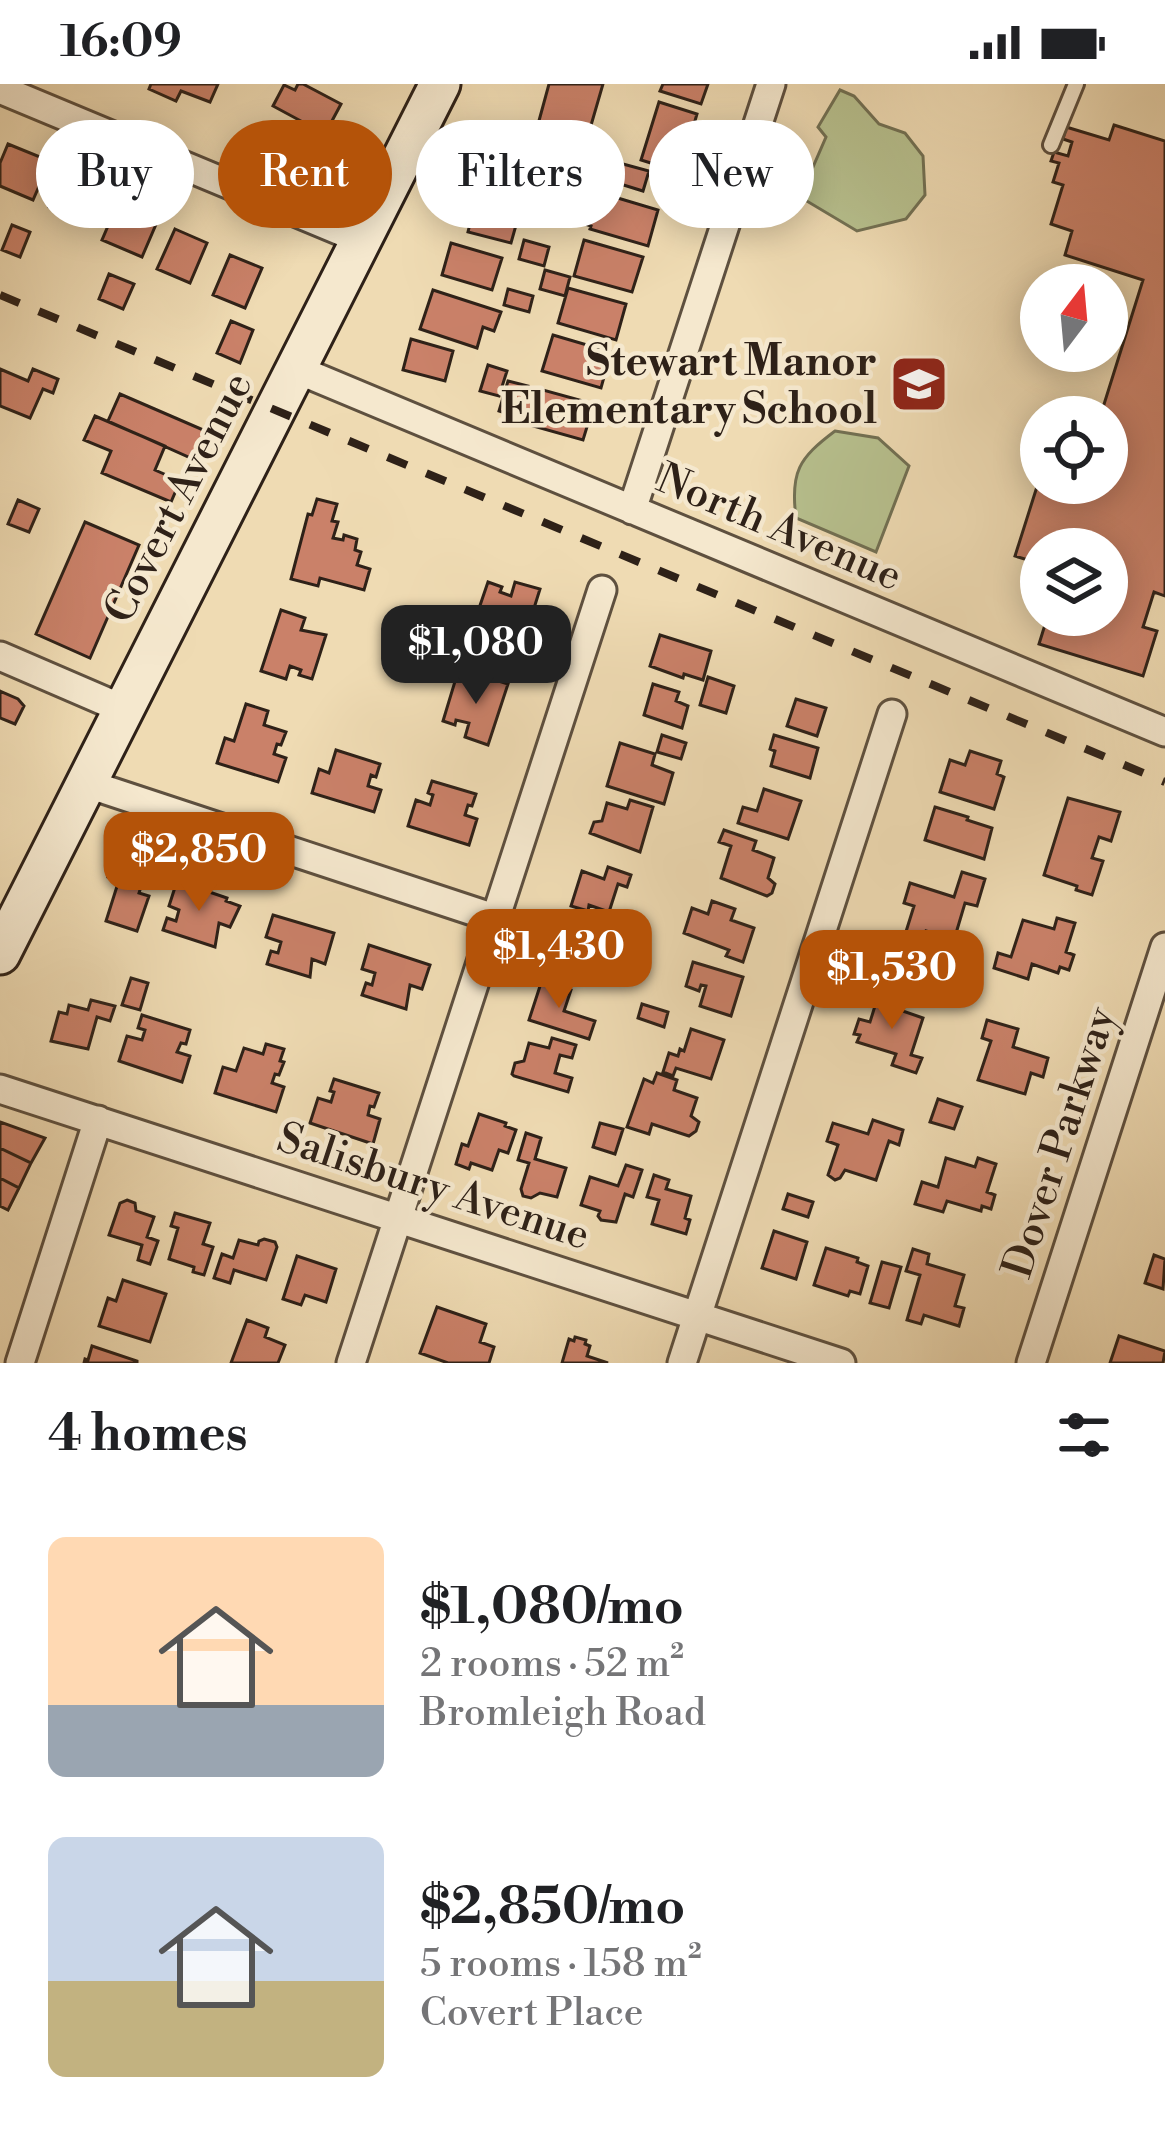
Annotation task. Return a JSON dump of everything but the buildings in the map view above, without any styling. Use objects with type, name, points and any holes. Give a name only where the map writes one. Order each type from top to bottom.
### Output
[{"type":"main road","name":"Covert Avenue","points":[[0,954],[440,84]]},
{"type":"street","points":[[632,510],[771,84]]},
{"type":"street","points":[[0,88],[360,239]]},
{"type":"street","name":"North Avenue","points":[[296,369],[1165,732]]},
{"type":"street","points":[[351,1363],[602,590]]},
{"type":"street","points":[[0,656],[123,709]]},
{"type":"street","points":[[682,1363],[892,714]]},
{"type":"street","points":[[86,783],[494,918]]},
{"type":"street","name":"Dover Parkway","points":[[1031,1363],[1165,947]]},
{"type":"street","name":"Salisbury Avenue","points":[[0,1089],[841,1363]]},
{"type":"street","points":[[20,1363],[98,1120]]},
{"type":"lane","points":[[1051,145],[1076,84]]},
{"type":"green space","points":[[840,90],[854,96],[879,124],[905,133],[923,156],[925,195],[906,219],[857,231],[814,205],[814,165],[826,137],[818,127]]},
{"type":"green space","points":[[835,431],[878,438],[909,466],[876,552],[796,518],[794,489],[800,467]]},
{"type":"railway","points":[[0,295],[1165,782]]},
{"type":"place","name":"Stewart Manor Elementary School","points":[[919,384]]}]
